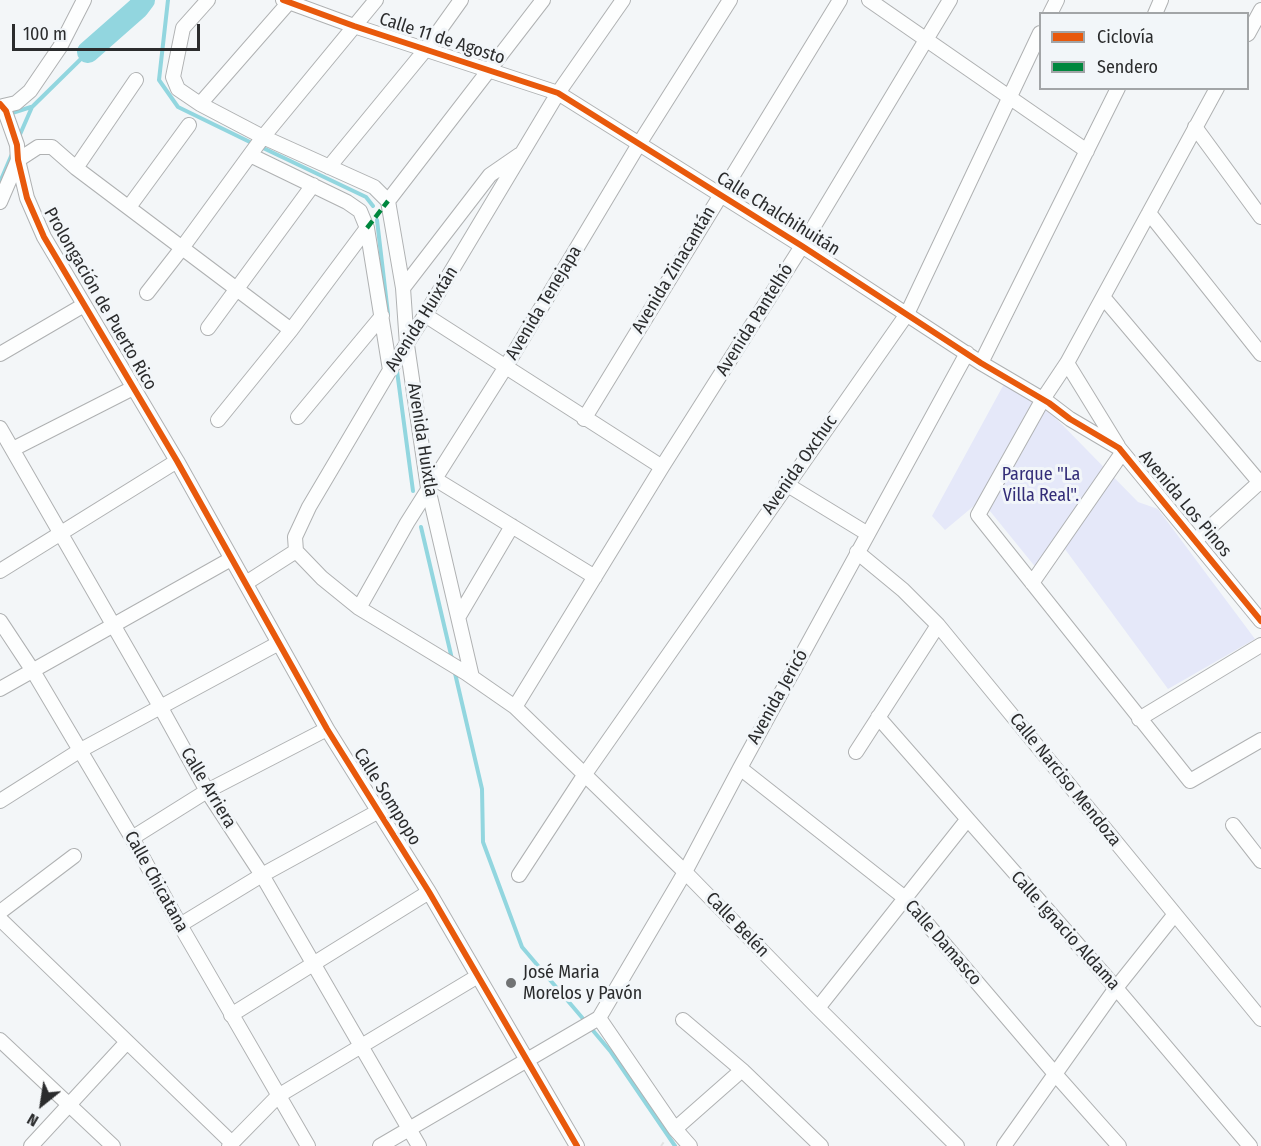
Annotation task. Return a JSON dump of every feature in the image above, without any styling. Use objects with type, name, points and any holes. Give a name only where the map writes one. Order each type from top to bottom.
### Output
[{"type":"street","points":[[3,107],[16,103],[30,91],[60,48],[84,0]]},
{"type":"street","points":[[208,0],[183,28],[173,77],[178,89],[313,185],[360,211],[367,228],[390,370]]},
{"type":"street","points":[[147,293],[256,146],[376,0]]},
{"type":"street","points":[[329,167],[426,49],[461,0]]},
{"type":"street","points":[[256,146],[329,167],[374,187],[388,201],[543,0]]},
{"type":"street","name":"Avenida Huixtán","points":[[296,551],[295,537],[309,507],[390,370],[426,315],[558,93],[623,0]]},
{"type":"street","name":"Avenida Tenejapa","points":[[359,608],[639,144],[730,0]]},
{"type":"street","name":"Avenida Zinacantán","points":[[584,418],[840,0]]},
{"type":"street","points":[[869,0],[1087,151]]},
{"type":"street","name":"Avenida Pantelhó","points":[[596,577],[662,467],[802,246],[950,0]]},
{"type":"street","points":[[200,104],[288,1]]},
{"type":"street","name":"Calle 11 de Agosto","points":[[288,1],[354,26],[558,93]]},
{"type":"street","points":[[1249,32],[1261,10]]},
{"type":"street","name":"Avenida Oxchuc","points":[[519,875],[585,774],[907,314],[1039,37]]},
{"type":"street","points":[[76,168],[136,80]]},
{"type":"street","points":[[981,363],[1117,90]]},
{"type":"street","points":[[1216,90],[1067,363],[1043,399],[978,515],[1190,781],[1261,740]]},
{"type":"street","name":"Calle Chalchihuitán","points":[[558,93],[802,246],[981,363]]},
{"type":"street","name":"Prolongación de Puerto Rico","points":[[3,107],[17,145],[27,198],[44,237],[177,461]]},
{"type":"street","points":[[129,207],[189,125]]},
{"type":"street","points":[[1195,127],[1260,211]]},
{"type":"street","points":[[0,202],[18,160],[38,147],[52,147],[76,168],[291,330]]},
{"type":"street","points":[[403,288],[489,175],[523,152]]},
{"type":"street","points":[[208,328],[313,185]]},
{"type":"street","name":"Avenida Huixtla","points":[[388,201],[403,288],[407,345],[469,675]]},
{"type":"street","points":[[1149,213],[1261,354]]},
{"type":"street","points":[[218,420],[291,330],[367,228]]},
{"type":"street","points":[[1103,297],[1261,483],[1196,540]]},
{"type":"street","points":[[0,354],[84,305]]},
{"type":"street","points":[[426,315],[662,467]]},
{"type":"street","points":[[298,417],[382,316]]},
{"type":"street","name":"Avenida Jericó","points":[[380,1146],[597,1020],[685,872],[967,353]]},
{"type":"street","name":"Avenida Los Pinos","points":[[981,363],[1043,399],[1120,450],[1261,621]]},
{"type":"street","points":[[1032,583],[1120,450],[1067,363]]},
{"type":"street","points":[[13,448],[133,388]]},
{"type":"street","name":"Calle Arriera","points":[[0,428],[207,791],[262,875],[419,1146]]},
{"type":"street","points":[[0,571],[177,461]]},
{"type":"street","name":"Calle Sompopo","points":[[177,461],[327,729],[429,892],[527,1060],[571,1144]]},
{"type":"street","points":[[432,484],[512,526],[596,577],[515,707]]},
{"type":"street","points":[[786,484],[868,534]]},
{"type":"street","points":[[459,616],[512,526]]},
{"type":"street","points":[[246,583],[296,551]]},
{"type":"street","name":"Calle Belén","points":[[296,551],[322,578],[359,608],[469,675],[515,707],[685,872],[957,1146]]},
{"type":"street","name":"Calle Narciso Mendoza","points":[[857,552],[903,590],[938,625],[1261,1018]]},
{"type":"street","points":[[0,689],[231,559]]},
{"type":"street","name":"Calle Chicatana","points":[[0,621],[33,671],[132,838],[231,1015],[308,1146]]},
{"type":"street","points":[[856,752],[938,625]]},
{"type":"street","points":[[0,801],[79,751],[279,643]]},
{"type":"street","points":[[1139,719],[1261,645]]},
{"type":"street","name":"Calle Ignacio Aldama","points":[[878,717],[1116,988],[1250,1146]]},
{"type":"street","points":[[132,838],[207,791],[327,729]]},
{"type":"street","name":"Calle Damasco","points":[[740,768],[906,898],[1119,1146]]},
{"type":"street","points":[[180,925],[262,875],[377,812]]},
{"type":"street","points":[[818,1008],[967,820]]},
{"type":"street","points":[[1233,825],[1261,861]]},
{"type":"street","points":[[0,912],[74,856]]},
{"type":"street","points":[[231,1015],[429,892]]},
{"type":"street","points":[[1004,1146],[1116,988],[1175,914]]},
{"type":"street","points":[[0,919],[230,1144],[278,1096],[478,976]]},
{"type":"street","points":[[597,1020],[675,1129],[690,1146]]},
{"type":"street","points":[[683,1020],[742,1070],[821,1146]]},
{"type":"street","points":[[0,1040],[113,1146]]},
{"type":"street","points":[[31,1146],[127,1042]]},
{"type":"street","points":[[675,1129],[742,1070]]},
{"type":"green space","name":"Parque \"La Villa Real\".","points":[[1004,384],[1035,397],[1138,502],[1158,509],[1255,639],[1168,689],[1059,541],[1037,569],[981,500],[945,530],[932,516]]},
{"type":"waterway","points":[[88,52],[144,0]]},
{"type":"waterway","points":[[168,0],[159,80],[178,107],[254,144]]},
{"type":"waterway","points":[[18,139],[32,107],[88,52]]},
{"type":"waterway","points":[[9,114],[31,107]]},
{"type":"waterway","points":[[261,147],[366,197],[373,206]]},
{"type":"waterway","points":[[0,182],[12,154]]},
{"type":"waterway","points":[[377,220],[388,314]]},
{"type":"waterway","points":[[397,371],[413,491]]},
{"type":"waterway","points":[[421,527],[452,659]]},
{"type":"waterway","points":[[454,669],[482,789],[483,842],[522,947],[585,1021]]},
{"type":"waterway","points":[[590,1027],[611,1052],[675,1146]]},
{"type":"marked path","points":[[367,228],[388,201]]},
{"type":"cycle path","points":[[283,0],[354,26],[558,93],[802,246],[981,363],[1119,448],[1261,621]]},
{"type":"cycle path","points":[[0,104],[6,111],[17,145],[27,198],[44,237],[177,461],[327,729],[429,892],[577,1146]]},
{"type":"place","name":"José Maria Morelos y Pavón","points":[[511,983]]}]
